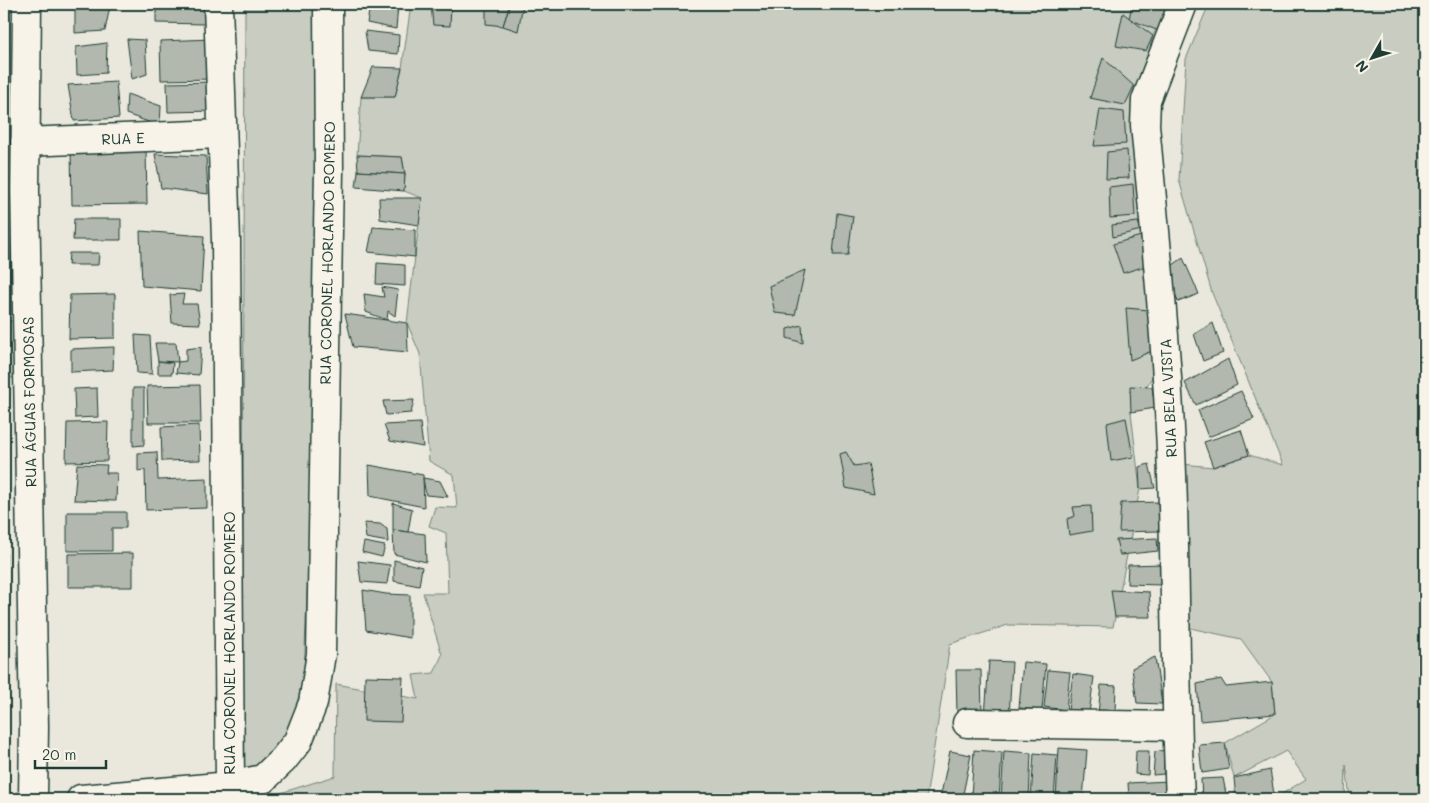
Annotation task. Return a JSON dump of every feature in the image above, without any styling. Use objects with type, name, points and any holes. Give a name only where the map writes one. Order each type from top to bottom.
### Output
[{"type":"street","name":"RUA ÁGUAS FORMOSAS","points":[[27,4],[25,142],[15,190],[34,707],[33,799]]},
{"type":"street","name":"RUA CORONEL HORLANDO ROMERO","points":[[218,4],[226,240],[230,786],[263,779],[283,760],[298,741],[313,703],[321,654],[329,171],[328,4]]},
{"type":"street","name":"RUA BELA VISTA","points":[[1180,799],[1176,726],[1176,581],[1172,473],[1164,321],[1145,125],[1146,100],[1183,4]]},
{"type":"street","name":"RUA E","points":[[25,142],[221,134]]},
{"type":"street","points":[[967,723],[1176,726]]},
{"type":"street","points":[[81,799],[230,786]]},
{"type":"shaded area","points":[[245,4],[316,4],[315,372],[304,676],[289,734],[267,764],[242,771]]},
{"type":"shaded area","points":[[411,4],[1167,4],[1153,36],[1132,117],[1154,374],[1131,412],[1140,489],[1113,627],[1008,625],[950,644],[926,799],[261,799],[335,776],[336,684],[418,699],[413,675],[434,673],[442,655],[423,593],[448,593],[446,533],[429,526],[435,507],[457,508],[454,475],[429,461],[420,354],[407,323],[422,198],[404,191],[405,174],[402,157],[357,155],[361,97],[395,97],[402,68]]},
{"type":"shaded area","points":[[1209,4],[1425,4],[1425,799],[1350,799],[1346,765],[1345,799],[1274,799],[1306,779],[1286,751],[1234,778],[1225,743],[1275,714],[1272,682],[1241,639],[1190,628],[1186,599],[1182,464],[1213,467],[1249,455],[1283,465],[1212,293],[1179,180],[1186,59]]},
{"type":"shaded area","points":[[4,321],[14,321],[16,378],[4,378]]},
{"type":"shaded area","points":[[4,469],[6,469],[7,683],[4,683]]},
{"type":"building","points":[[156,4],[205,4],[205,24],[156,23]]},
{"type":"building","points":[[370,4],[411,4],[411,6],[370,6]]},
{"type":"building","points":[[431,4],[451,4],[450,26],[433,25]]},
{"type":"building","points":[[486,4],[510,4],[503,26],[486,24]]},
{"type":"building","points":[[510,4],[523,4],[518,31],[503,26]]},
{"type":"building","points":[[1132,4],[1174,4],[1164,33],[1129,19]]},
{"type":"building","points":[[75,6],[110,6],[105,31],[75,33]]},
{"type":"building","points":[[370,6],[398,6],[396,29],[367,23]]},
{"type":"building","points":[[1123,13],[1153,36],[1146,51],[1116,46]]},
{"type":"building","points":[[365,31],[399,35],[398,54],[368,51]]},
{"type":"building","points":[[127,39],[145,40],[147,74],[132,79]]},
{"type":"building","points":[[213,39],[214,79],[161,80],[160,41]]},
{"type":"building","points":[[107,43],[106,73],[77,75],[76,47]]},
{"type":"building","points":[[1103,58],[1134,86],[1125,105],[1090,98]]},
{"type":"building","points":[[373,67],[402,68],[395,97],[361,97]]},
{"type":"building","points":[[5,81],[7,120],[4,120]]},
{"type":"building","points":[[116,82],[119,118],[74,121],[68,85]]},
{"type":"building","points":[[214,82],[215,111],[168,112],[167,83]]},
{"type":"building","points":[[127,94],[161,106],[160,126],[126,114]]},
{"type":"building","points":[[1100,109],[1124,112],[1126,144],[1094,146]]},
{"type":"building","points":[[4,147],[17,148],[19,172],[4,171]]},
{"type":"building","points":[[146,149],[147,204],[72,205],[71,150]]},
{"type":"building","points":[[1127,150],[1129,178],[1106,179],[1107,152]]},
{"type":"building","points":[[155,154],[206,156],[208,194],[161,188]]},
{"type":"building","points":[[357,155],[402,157],[405,174],[358,171]]},
{"type":"building","points":[[358,171],[405,174],[404,191],[356,187]]},
{"type":"building","points":[[1133,184],[1135,216],[1110,218],[1109,187]]},
{"type":"building","points":[[379,198],[422,198],[419,225],[380,219]]},
{"type":"building","points":[[837,213],[853,216],[848,255],[833,255]]},
{"type":"building","points":[[74,219],[121,219],[121,240],[73,240]]},
{"type":"building","points":[[1138,222],[1141,230],[1113,237],[1112,225]]},
{"type":"building","points":[[4,224],[10,224],[11,315],[4,315]]},
{"type":"building","points":[[373,227],[415,230],[415,257],[368,252]]},
{"type":"building","points":[[140,231],[204,236],[201,291],[142,286]]},
{"type":"building","points":[[1141,236],[1149,265],[1123,273],[1113,244]]},
{"type":"building","points":[[69,253],[99,253],[98,265],[68,265]]},
{"type":"building","points":[[1183,258],[1199,294],[1178,302],[1167,269]]},
{"type":"building","points":[[377,263],[405,265],[405,286],[376,284]]},
{"type":"building","points":[[805,270],[795,315],[775,313],[769,286]]},
{"type":"building","points":[[382,287],[398,290],[395,316],[388,311],[387,320],[366,312],[364,294],[384,297]]},
{"type":"building","points":[[115,294],[115,338],[69,339],[70,295]]},
{"type":"building","points":[[184,294],[182,304],[197,304],[200,324],[172,323],[170,295]]},
{"type":"building","points":[[1126,308],[1149,310],[1152,351],[1130,360]]},
{"type":"building","points":[[345,314],[407,323],[408,352],[353,347]]},
{"type":"building","points":[[1213,323],[1223,353],[1203,361],[1194,334]]},
{"type":"building","points":[[802,325],[803,343],[787,338],[787,329]]},
{"type":"building","points":[[135,335],[150,336],[152,374],[137,373]]},
{"type":"building","points":[[155,343],[176,343],[178,362],[158,361]]},
{"type":"building","points":[[114,347],[113,370],[71,372],[71,349]]},
{"type":"building","points":[[201,347],[199,375],[176,373],[178,362],[186,361],[186,349]]},
{"type":"building","points":[[1228,359],[1237,385],[1196,405],[1185,383]]},
{"type":"building","points":[[158,361],[173,363],[172,374],[158,374]]},
{"type":"building","points":[[200,385],[201,423],[148,423],[147,386]]},
{"type":"building","points":[[1130,386],[1152,387],[1155,408],[1131,412]]},
{"type":"building","points":[[97,388],[98,417],[75,418],[74,389]]},
{"type":"building","points":[[133,388],[144,388],[144,445],[133,446]]},
{"type":"building","points":[[1241,391],[1254,419],[1208,437],[1198,410]]},
{"type":"building","points":[[414,400],[411,413],[386,415],[383,401]]},
{"type":"building","points":[[1126,418],[1133,457],[1111,461],[1107,423]]},
{"type":"building","points":[[108,422],[107,461],[66,462],[67,423]]},
{"type":"building","points":[[420,423],[423,447],[390,441],[384,425]]},
{"type":"building","points":[[199,425],[200,460],[162,461],[161,427]]},
{"type":"building","points":[[1241,430],[1249,455],[1213,467],[1204,442]]},
{"type":"building","points":[[157,452],[158,480],[207,478],[207,508],[146,510],[145,470],[138,471],[138,453]]},
{"type":"building","points":[[846,452],[854,466],[868,464],[874,494],[846,488],[840,454]]},
{"type":"building","points":[[77,464],[107,465],[106,473],[117,473],[116,501],[74,500]]},
{"type":"building","points":[[1149,464],[1155,488],[1140,489],[1139,467]]},
{"type":"building","points":[[369,465],[423,475],[424,507],[370,496]]},
{"type":"building","points":[[423,478],[440,481],[448,497],[426,495]]},
{"type":"building","points":[[1162,502],[1159,531],[1119,532],[1121,503]]},
{"type":"building","points":[[393,503],[412,509],[408,532],[393,530]]},
{"type":"building","points":[[1091,506],[1092,531],[1069,535],[1067,519],[1075,516],[1073,507]]},
{"type":"building","points":[[67,512],[126,512],[126,528],[112,528],[112,551],[67,551]]},
{"type":"building","points":[[364,523],[380,524],[387,529],[388,542],[366,538]]},
{"type":"building","points":[[393,530],[425,534],[426,562],[394,554]]},
{"type":"building","points":[[1157,538],[1158,551],[1120,555],[1116,540]]},
{"type":"building","points":[[364,542],[385,546],[382,557],[362,552]]},
{"type":"building","points":[[133,553],[133,587],[68,587],[68,554]]},
{"type":"building","points":[[394,560],[422,567],[419,586],[394,581]]},
{"type":"building","points":[[358,561],[390,565],[387,584],[361,582]]},
{"type":"building","points":[[1163,564],[1162,585],[1127,584],[1128,565]]},
{"type":"building","points":[[363,590],[386,594],[410,595],[410,638],[366,630]]},
{"type":"building","points":[[1111,590],[1149,592],[1151,617],[1115,617]]},
{"type":"building","points":[[1155,657],[1162,704],[1137,703],[1132,668]]},
{"type":"building","points":[[989,661],[1012,662],[1009,718],[985,716]]},
{"type":"building","points":[[1023,662],[1046,664],[1042,710],[1019,708]]},
{"type":"building","points":[[956,670],[981,670],[982,714],[957,714]]},
{"type":"building","points":[[1048,670],[1070,672],[1066,710],[1044,707]]},
{"type":"building","points":[[1073,674],[1094,677],[1089,713],[1068,710]]},
{"type":"building","points":[[365,676],[403,677],[401,722],[364,721]]},
{"type":"building","points":[[1221,679],[1226,687],[1272,682],[1275,714],[1200,721],[1197,684]]},
{"type":"building","points":[[1101,685],[1116,686],[1115,712],[1098,714]]},
{"type":"building","points":[[1225,743],[1229,769],[1202,773],[1199,745]]},
{"type":"building","points":[[1059,748],[1087,750],[1083,799],[1056,799]]},
{"type":"building","points":[[974,750],[1002,752],[999,799],[971,797]]},
{"type":"building","points":[[1164,750],[1164,774],[1153,775],[1155,752]]},
{"type":"building","points":[[950,751],[971,755],[962,799],[940,799]]},
{"type":"building","points":[[1004,751],[1031,753],[1029,799],[1001,799]]},
{"type":"building","points":[[1136,751],[1149,751],[1148,775],[1135,774]]},
{"type":"building","points":[[1034,753],[1057,755],[1054,799],[1031,799]]},
{"type":"building","points":[[1270,770],[1274,794],[1236,799],[1234,778]]},
{"type":"building","points":[[1223,778],[1227,799],[1202,799],[1201,779]]},
{"type":"building","points":[[1169,781],[1170,799],[1129,799],[1128,783]]}]
